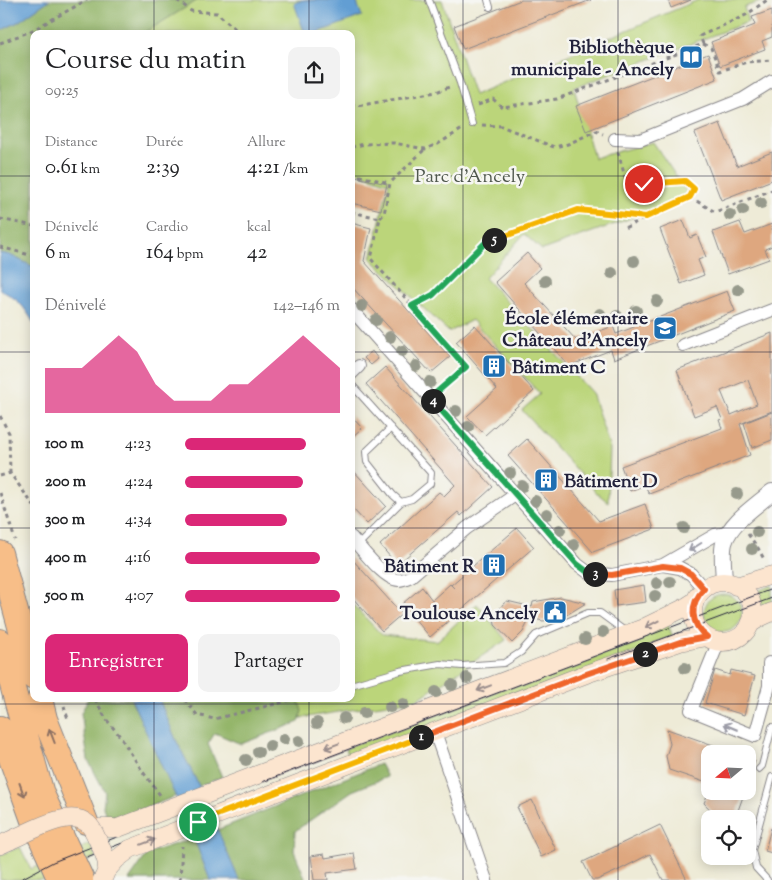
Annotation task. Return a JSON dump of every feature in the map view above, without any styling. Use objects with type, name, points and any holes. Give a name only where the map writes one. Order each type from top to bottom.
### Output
[{"type":"highway","points":[[0,553],[30,663]]},
{"type":"highway","points":[[0,641],[42,794],[82,880]]},
{"type":"highway","points":[[41,702],[45,719],[89,825]]},
{"type":"highway","points":[[0,728],[34,823],[60,880]]},
{"type":"main road","points":[[6,843],[62,819],[73,818],[89,825],[118,828],[257,775],[506,671],[628,634],[684,608],[717,583],[730,584],[770,571]]},
{"type":"main road","points":[[730,584],[749,598],[752,605],[750,624]]},
{"type":"main road","points":[[699,595],[693,610],[694,619],[701,632],[713,639]]},
{"type":"main road","points":[[105,874],[116,859],[130,849],[586,674],[680,642],[713,639],[732,640],[740,637],[750,624],[772,612]]},
{"type":"main road","points":[[89,825],[106,858],[105,874]]},
{"type":"street","points":[[615,139],[640,140],[743,99],[772,81]]},
{"type":"street","points":[[683,345],[772,310]]},
{"type":"street","points":[[355,314],[577,564],[589,573],[612,575],[663,566],[680,568],[691,574],[699,595]]},
{"type":"street","points":[[730,584],[724,544],[728,533],[772,492]]},
{"type":"street","points":[[355,542],[381,571],[398,581],[411,576],[467,528],[515,495]]},
{"type":"street","points":[[663,566],[715,535],[728,533]]},
{"type":"street","points":[[713,639],[691,710],[755,736],[771,677],[769,663]]},
{"type":"street","points":[[435,732],[486,880]]},
{"type":"lane","points":[[429,0],[460,83],[472,124]]},
{"type":"lane","points":[[355,388],[431,473],[430,484],[412,499],[401,502],[355,540]]},
{"type":"lane","points":[[391,428],[366,452],[367,462],[401,502]]},
{"type":"lane","points":[[355,684],[400,671],[440,664],[506,671],[536,635],[588,612],[600,614],[628,634]]},
{"type":"lane","points":[[759,769],[762,766],[772,727]]},
{"type":"lane","points":[[767,880],[756,868],[752,850],[772,777]]},
{"type":"path","points":[[33,30],[87,0]]},
{"type":"path","points":[[177,0],[191,11],[217,13],[236,30]]},
{"type":"path","points":[[767,0],[746,15],[700,36],[703,44],[711,48],[720,71],[747,62],[772,60]]},
{"type":"path","points":[[0,43],[30,31]]},
{"type":"path","points":[[468,109],[493,99],[502,107],[557,99],[703,44]]},
{"type":"path","points":[[355,106],[436,92],[460,83]]},
{"type":"path","points":[[430,398],[466,367],[371,259],[380,218],[384,214],[390,183],[426,149],[472,124],[501,126],[554,147],[568,144],[596,131],[615,139],[625,177],[644,184],[685,181],[694,189],[690,197],[622,229]]},
{"type":"path","points":[[355,146],[394,143],[426,149]]},
{"type":"path","points":[[355,175],[390,183]]},
{"type":"path","points":[[690,197],[716,212],[772,190]]},
{"type":"path","points":[[412,306],[433,295],[486,242],[578,210],[646,217]]},
{"type":"path","points":[[355,213],[380,218]]},
{"type":"path","points":[[0,219],[30,225]]},
{"type":"path","points":[[0,247],[30,254]]},
{"type":"path","points":[[0,416],[9,433],[10,473],[30,500]]},
{"type":"path","points":[[0,476],[10,473]]},
{"type":"path","points":[[748,534],[770,571]]},
{"type":"path","points":[[97,702],[106,719],[162,798]]},
{"type":"path","points":[[187,702],[197,715],[214,719],[284,702]]},
{"type":"path","points":[[180,880],[183,857],[182,842]]},
{"type":"green space","points":[[49,0],[198,0],[149,30],[30,30],[30,265],[10,255],[0,253],[0,31],[18,22]]},
{"type":"green space","name":"Parc d'Ancely","points":[[198,0],[442,0],[474,95],[698,0],[767,0],[744,7],[748,22],[574,88],[594,158],[653,142],[690,197],[542,250],[524,234],[485,278],[592,393],[610,449],[608,502],[597,493],[522,410],[540,394],[472,320],[449,332],[371,259],[389,183],[355,171],[355,30],[149,30]]},
{"type":"green space","points":[[772,585],[772,601],[758,606],[753,593]]},
{"type":"green space","points":[[723,594],[736,600],[742,613],[736,626],[723,632],[710,626],[704,613],[710,600]]},
{"type":"green space","points":[[477,604],[506,640],[418,699],[301,718],[297,702],[355,702],[355,607],[382,635],[437,641]]},
{"type":"green space","points":[[668,624],[673,638],[350,760],[345,746]]},
{"type":"green space","points":[[86,702],[132,702],[176,796],[121,818],[107,819],[103,807],[105,792],[88,760],[81,713]]},
{"type":"green space","points":[[160,702],[299,702],[302,711],[299,722],[241,744],[215,733],[208,744],[222,777],[199,786],[176,740]]},
{"type":"green space","points":[[380,764],[387,777],[352,791],[295,831],[294,851],[306,880],[239,880],[217,830]]},
{"type":"green space","points":[[194,838],[210,880],[129,880],[148,853]]},
{"type":"green space","points":[[90,844],[96,857],[43,880],[0,880],[0,855],[20,847],[31,869]]},
{"type":"water","points":[[0,0],[49,0],[18,22],[0,31]]},
{"type":"water","points":[[303,0],[356,0],[362,16],[325,30],[304,30],[294,3]]},
{"type":"water","points":[[0,253],[10,255],[30,265],[30,318],[20,304],[0,290]]},
{"type":"water","points":[[132,702],[160,702],[239,880],[210,880],[190,828]]},
{"type":"building","points":[[521,0],[591,0],[463,49],[454,26]]},
{"type":"building","points":[[668,0],[691,0],[671,8]]},
{"type":"building","points":[[772,10],[772,37],[762,41],[765,49],[720,66],[711,42],[755,25],[752,17]]},
{"type":"building","points":[[708,54],[717,79],[586,131],[576,106]]},
{"type":"building","points":[[720,123],[737,166],[772,152],[772,180],[721,200],[695,133]]},
{"type":"building","points":[[355,177],[387,184],[381,210],[355,204]]},
{"type":"building","points":[[683,220],[690,238],[697,235],[706,257],[698,260],[704,275],[681,284],[660,229]]},
{"type":"building","points":[[740,222],[745,234],[772,224],[772,246],[765,249],[769,259],[728,274],[713,232]]},
{"type":"building","points":[[355,224],[371,228],[364,261],[450,357],[431,373],[355,290]]},
{"type":"building","points":[[527,253],[540,268],[524,283],[576,340],[613,326],[616,334],[727,291],[735,311],[614,359],[611,350],[569,366],[495,282]]},
{"type":"building","name":"Bâtiment C","points":[[475,325],[534,391],[485,435],[467,416],[497,389],[456,342]]},
{"type":"building","points":[[772,333],[772,411],[740,424],[750,455],[649,494],[645,485],[630,491],[621,466],[722,428],[719,420],[722,419],[717,407],[694,416],[677,370]],"holes":[[[748,380],[757,404],[731,415],[721,391]]]},
{"type":"building","points":[[372,351],[378,359],[371,365],[364,358]]},
{"type":"building","points":[[385,367],[493,487],[461,516],[458,512],[397,565],[380,545],[439,492],[444,496],[455,485],[366,384]]},
{"type":"building","points":[[772,412],[772,440],[752,448],[744,423]]},
{"type":"building","points":[[355,420],[362,428],[355,434]]},
{"type":"building","name":"Bâtiment D","points":[[527,439],[599,521],[645,504],[654,529],[593,552],[508,456]]},
{"type":"building","points":[[355,472],[386,506],[367,524],[355,511]]},
{"type":"building","points":[[517,528],[534,547],[430,637],[402,604],[422,587],[432,600]]},
{"type":"building","points":[[355,562],[402,614],[382,631],[355,601]]},
{"type":"building","points":[[644,585],[646,602],[616,606],[614,590]]},
{"type":"building","points":[[561,597],[586,603],[560,618],[543,621],[530,618],[523,632],[512,643],[495,625],[494,617],[507,601],[532,607],[533,602]]},
{"type":"building","points":[[715,670],[730,675],[731,670],[755,676],[744,715],[705,703]]},
{"type":"building","points":[[667,729],[713,745],[701,745],[701,781],[669,770],[666,756],[670,744]]},
{"type":"building","points":[[532,800],[556,850],[541,857],[517,807]]},
{"type":"building","points":[[705,800],[742,800],[738,810],[711,810],[704,803]]},
{"type":"building","points":[[660,825],[687,880],[663,880],[650,854],[597,880],[592,880],[583,862]]},
{"type":"building","points":[[772,828],[772,853],[765,851]]},
{"type":"building","points":[[354,853],[357,869],[327,873],[328,880],[314,880],[311,856],[324,854],[325,858]]},
{"type":"tram line","points":[[19,880],[53,862],[122,835],[772,589]]},
{"type":"tram line","points":[[608,659],[772,598]]},
{"type":"tram line","points":[[87,857],[145,834]]},
{"type":"place","name":"Bibliothèque municipale - Ancely","points":[[691,57]]},
{"type":"place","name":"École élémentaire Château d'Ancely","points":[[665,328]]},
{"type":"place","name":"Bâtiment C","points":[[494,366]]},
{"type":"place","name":"Bâtiment D","points":[[546,480]]},
{"type":"place","name":"Bâtiment R","points":[[494,565]]},
{"type":"place","name":"Toulouse Ancely","points":[[555,612]]},
{"type":"route","points":[[198,822],[586,674],[680,642],[707,637],[696,626],[693,610],[695,601],[704,589],[691,574],[680,568],[663,566],[612,575],[589,573],[577,564],[515,495],[430,398],[466,367],[412,306],[433,295],[486,242],[578,210],[646,217],[690,197],[694,189],[685,181],[644,184]]}]
